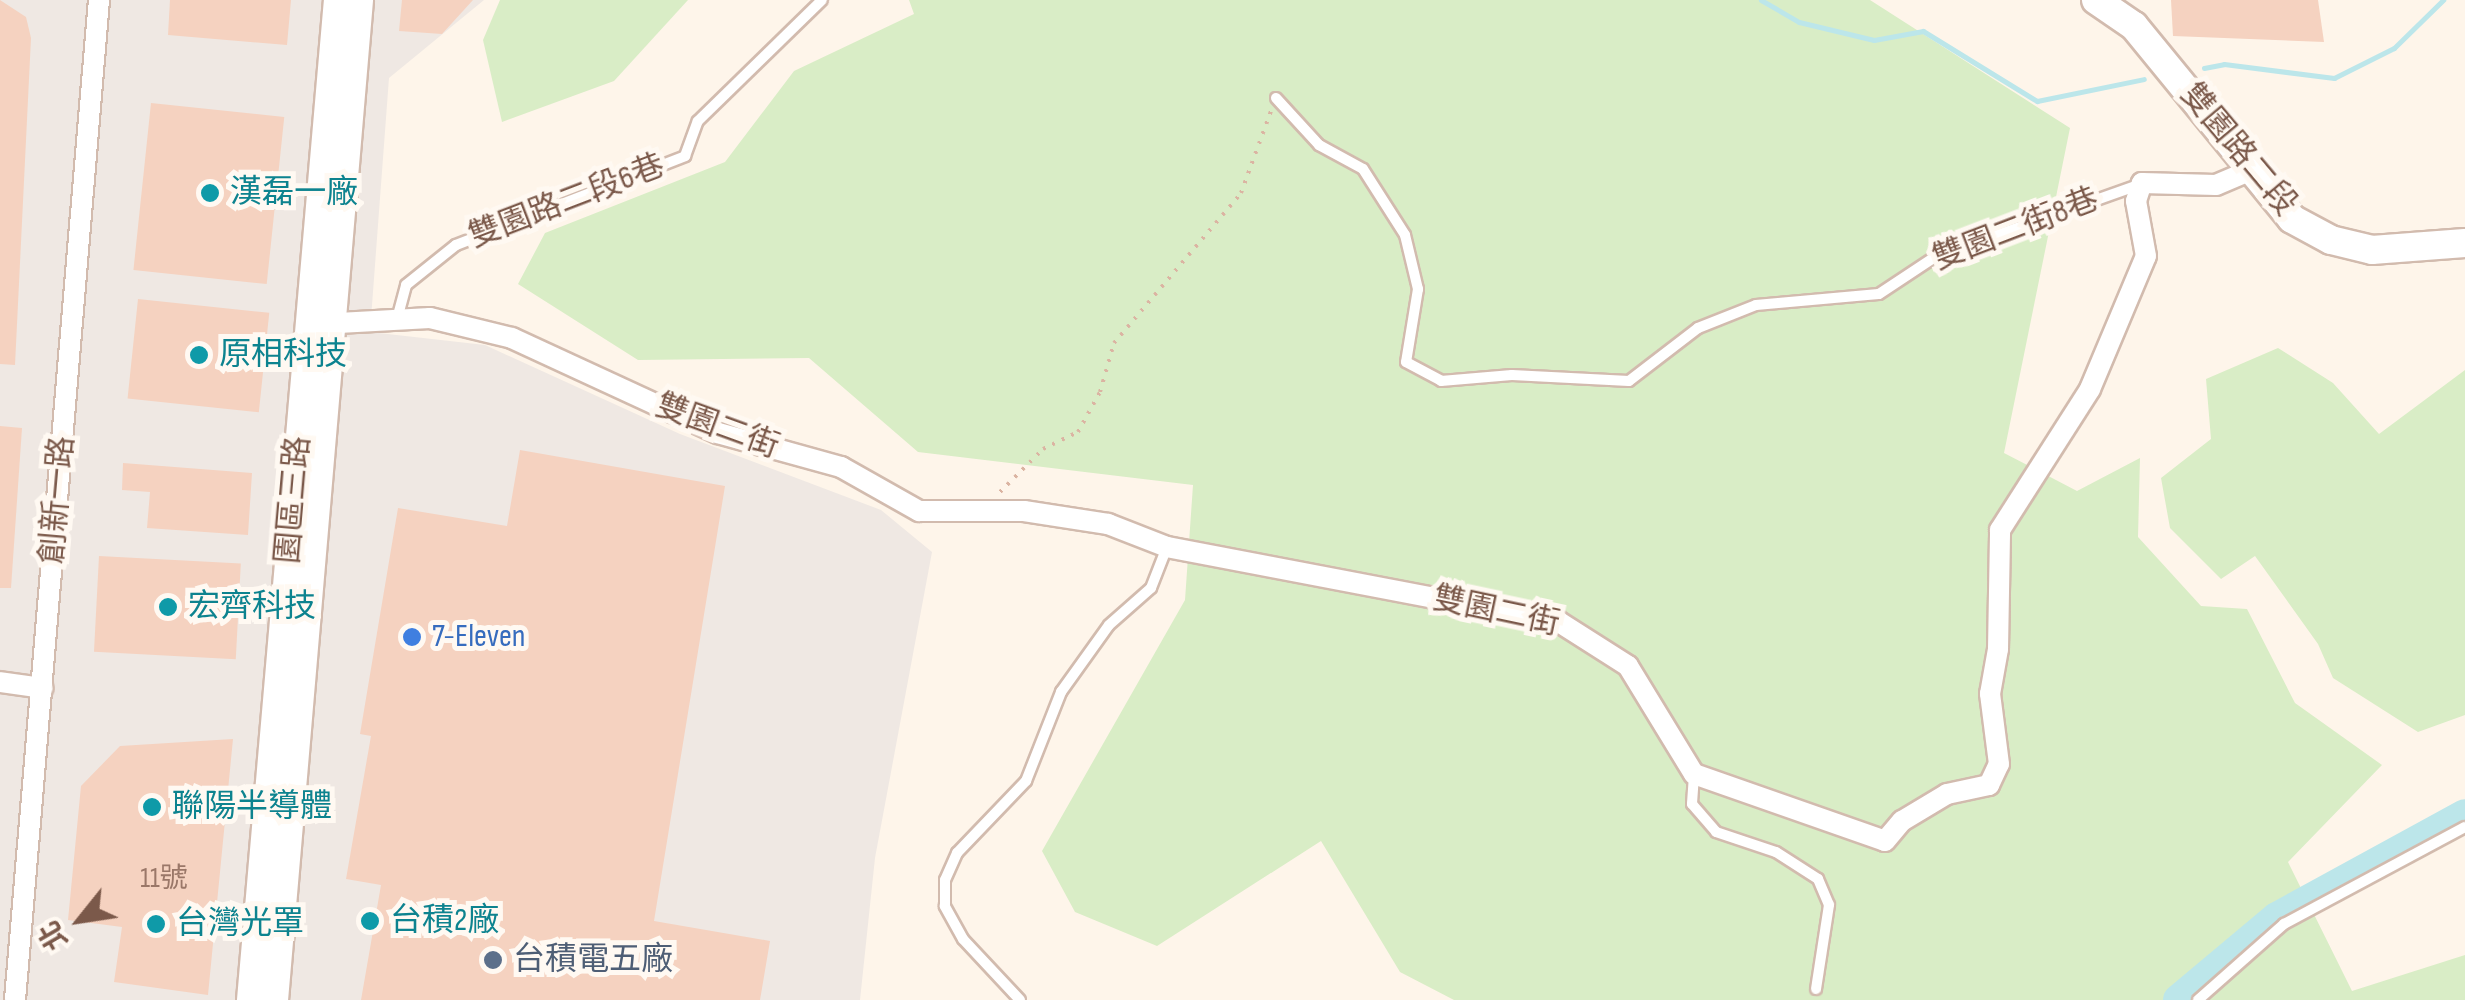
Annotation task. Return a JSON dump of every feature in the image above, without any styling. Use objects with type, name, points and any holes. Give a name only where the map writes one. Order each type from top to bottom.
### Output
[{"type":"street","name":"園區三路","points":[[274,1000],[338,0]]},
{"type":"street","name":"園區三路","points":[[251,1000],[320,324],[359,0]]},
{"type":"street","name":"雙園路二段","points":[[2096,0],[2134,26],[2292,218],[2331,240],[2391,251],[2465,243]]},
{"type":"street","name":"創新一路","points":[[15,1000],[98,2]]},
{"type":"street","points":[[1694,774],[1885,841],[1902,821],[1947,794],[1989,786],[2000,764],[1990,694],[1998,650],[2000,530],[2090,389],[2146,256],[2136,201],[2142,183],[2216,186],[2252,170]]},
{"type":"street","name":"雙園二街","points":[[320,324],[430,318],[512,338],[718,432],[841,468],[919,511],[986,512],[1108,524],[1167,548],[1559,622],[1628,666],[1694,774]]},
{"type":"street","points":[[0,682],[43,688]]},
{"type":"lane","name":"雙園路二段6巷","points":[[396,319],[406,286],[456,245],[685,156],[698,121],[822,0]]},
{"type":"lane","name":"雙園二街8巷","points":[[1276,98],[1318,146],[1363,169],[1404,235],[1418,288],[1406,362],[1441,381],[1512,375],[1629,381],[1698,328],[1756,305],[1878,294],[1936,257],[2142,183]]},
{"type":"lane","points":[[1020,1000],[963,939],[945,906],[945,880],[957,853],[1026,781],[1061,692],[1109,626],[1152,588],[1167,548]]},
{"type":"lane","points":[[1694,774],[1692,804],[1716,832],[1776,852],[1818,880],[1829,905],[1816,989]]},
{"type":"lane","points":[[2198,1000],[2284,924],[2465,827]]},
{"type":"path","points":[[986,512],[1043,449],[1078,432],[1100,392],[1114,343],[1241,193],[1276,98]]},
{"type":"shaded area","points":[[0,0],[484,0],[389,78],[370,332],[485,345],[680,434],[881,510],[932,552],[875,858],[860,1000],[0,1000]]},
{"type":"green space","points":[[500,0],[688,0],[614,81],[502,122],[483,40]]},
{"type":"green space","points":[[909,0],[1870,0],[2070,128],[2004,453],[2077,491],[2140,458],[2138,537],[2201,606],[2247,609],[2295,703],[2382,765],[2288,862],[2352,991],[2465,955],[2465,1000],[1454,1000],[1400,972],[1321,841],[1157,946],[1075,912],[1042,851],[1185,600],[1193,485],[918,452],[809,358],[638,360],[518,284],[545,233],[725,162],[794,71],[914,14]]},
{"type":"green space","points":[[2278,348],[2333,383],[2379,434],[2465,370],[2465,715],[2418,732],[2333,678],[2318,644],[2255,556],[2221,579],[2170,528],[2161,478],[2211,439],[2206,379]]},
{"type":"building","points":[[0,0],[26,17],[31,38],[15,365],[0,364]]},
{"type":"building","points":[[170,0],[291,0],[287,45],[168,35]]},
{"type":"building","points":[[402,0],[473,0],[442,34],[399,31]]},
{"type":"building","points":[[2171,0],[2318,0],[2324,42],[2173,36]]},
{"type":"building","name":"漢磊一廠","points":[[151,103],[284,117],[267,284],[133,270]]},
{"type":"building","name":"原相科技","points":[[138,299],[269,313],[259,412],[128,398]]},
{"type":"building","points":[[0,426],[22,428],[11,588],[0,588]]},
{"type":"building","points":[[520,450],[725,486],[654,921],[770,941],[760,1000],[361,1000],[381,885],[346,879],[371,736],[360,734],[398,508],[507,526]]},
{"type":"building","points":[[123,463],[252,473],[248,535],[147,528],[150,492],[122,490]]},
{"type":"building","name":"宏齊科技","points":[[99,556],[241,563],[236,659],[94,652]]},
{"type":"building","points":[[233,739],[208,995],[114,982],[122,927],[68,920],[81,786],[120,746]]},
{"type":"waterway","points":[[1761,0],[1799,22],[1874,40],[1923,31],[2037,101],[2144,79]]},
{"type":"waterway","points":[[2204,68],[2224,64],[2334,78],[2394,48],[2443,0]]},
{"type":"waterway","points":[[2179,1000],[2277,918],[2465,815]]},
{"type":"place","name":"漢磊一廠","points":[[210,193]]},
{"type":"place","name":"原相科技","points":[[199,355]]},
{"type":"place","name":"宏齊科技","points":[[168,607]]},
{"type":"place","name":"7-Eleven","points":[[412,637]]},
{"type":"place","name":"聯陽半導體","points":[[152,807]]},
{"type":"place","name":"台積2廠","points":[[370,921]]},
{"type":"place","name":"台灣光罩","points":[[156,924]]},
{"type":"place","name":"台積電五廠","points":[[493,960]]}]
